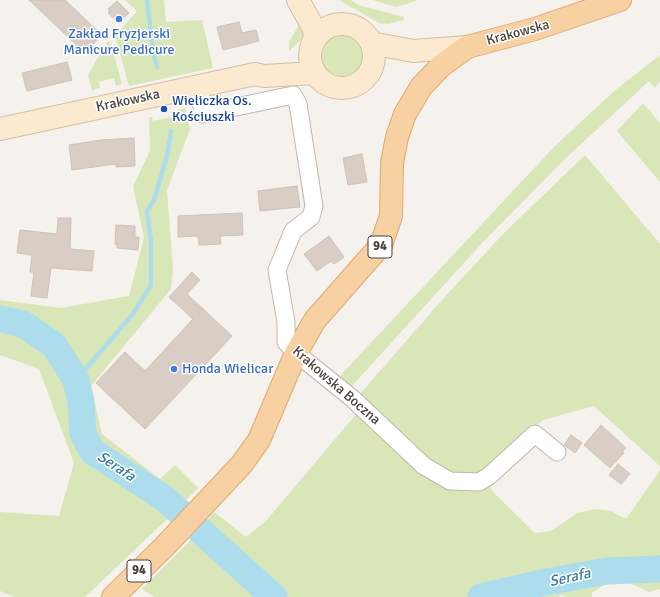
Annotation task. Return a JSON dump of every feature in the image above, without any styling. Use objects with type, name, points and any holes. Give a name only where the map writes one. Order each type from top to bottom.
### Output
[{"type":"main road","points":[[298,0],[314,29],[310,62],[315,73],[329,85],[348,87],[359,82],[372,66],[374,56],[372,43],[360,29],[342,24],[330,16],[313,0]]},
{"type":"main road","name":"Krakowska","points":[[372,43],[413,51],[467,47],[542,27],[620,0]]},
{"type":"main road","points":[[313,44],[324,29],[342,24]]},
{"type":"main road","name":"Krakowska","points":[[255,74],[263,67],[297,57],[313,44]]},
{"type":"main road","name":"94","points":[[113,597],[213,496],[242,464],[259,440],[296,353],[314,320],[381,245],[391,216],[392,163],[397,137],[411,102],[432,74],[467,47]]},
{"type":"main road","name":"Krakowska","points":[[372,66],[413,51]]},
{"type":"main road","name":"Krakowska","points":[[0,129],[255,74],[264,76],[315,73]]},
{"type":"street","name":"Krakowska Boczna","points":[[199,86],[203,114],[293,95],[298,104],[314,206],[311,216],[293,231],[277,270],[286,322],[286,342],[296,353],[353,399],[424,466],[450,481],[479,482],[489,476],[535,434],[557,452]]},
{"type":"green space","points":[[125,0],[164,0],[166,22],[202,20],[213,68],[129,86],[115,36],[137,11]]},
{"type":"green space","points":[[339,0],[351,0],[358,5],[404,17],[404,20],[388,24],[379,23]]},
{"type":"green space","points":[[373,0],[415,0],[416,1],[396,7]]},
{"type":"green space","points":[[304,21],[304,37],[289,51],[289,42],[299,25]]},
{"type":"green space","points":[[342,34],[354,38],[360,44],[364,56],[360,68],[354,74],[342,78],[330,74],[324,68],[320,56],[324,44],[330,38]]},
{"type":"green space","points":[[110,41],[122,84],[116,86],[114,78],[99,82],[100,88],[92,90],[88,75],[107,42]]},
{"type":"green space","points":[[660,55],[660,81],[655,88],[649,81],[565,159],[483,242],[351,387],[339,377],[554,147],[613,92]]},
{"type":"green space","points":[[643,103],[660,123],[660,182],[617,131]]},
{"type":"green space","points":[[185,108],[190,129],[167,190],[173,269],[171,289],[91,386],[102,434],[160,479],[175,465],[198,488],[85,597],[14,597],[0,591],[0,512],[59,516],[74,463],[39,369],[0,355],[0,300],[61,308],[129,296],[144,238],[133,186],[150,151],[149,117],[152,117],[153,121],[177,116],[177,110]]},
{"type":"green space","points":[[585,155],[660,244],[660,466],[594,406],[543,420],[481,474],[450,477],[419,452],[360,394],[441,301],[503,234]]},
{"type":"green space","points":[[358,412],[434,478],[488,484],[495,494],[535,533],[551,531],[577,513],[595,509],[611,511],[626,519],[660,470],[660,589],[649,592],[623,580],[614,578],[592,593],[592,597],[565,597],[563,595],[558,597],[155,597],[142,589],[187,544],[214,512],[246,537],[265,522]]},
{"type":"building","points":[[29,0],[65,0],[102,35],[85,53]]},
{"type":"building","points":[[117,1],[129,13],[119,23],[108,13],[110,11],[108,9]]},
{"type":"building","points":[[239,22],[242,33],[256,30],[259,41],[223,50],[217,27]]},
{"type":"building","points":[[67,62],[72,80],[27,91],[22,73]]},
{"type":"building","points":[[134,138],[135,166],[116,167],[116,164],[72,170],[69,145],[101,140]]},
{"type":"building","points":[[362,154],[367,182],[348,185],[343,158]]},
{"type":"building","points":[[297,186],[300,207],[260,211],[258,191]]},
{"type":"building","points":[[242,213],[243,235],[220,236],[221,244],[199,245],[198,236],[178,237],[178,216]]},
{"type":"building","points":[[58,218],[71,218],[70,249],[94,251],[92,271],[51,268],[47,298],[31,296],[34,272],[30,272],[32,255],[17,253],[20,230],[57,234]]},
{"type":"building","points":[[116,225],[135,226],[135,237],[139,237],[138,250],[117,248],[117,244],[115,244]]},
{"type":"building","points":[[329,236],[344,257],[334,264],[331,261],[317,271],[304,254]]},
{"type":"building","name":"Honda Wielicar","points":[[192,272],[200,280],[187,294],[232,336],[145,429],[96,383],[125,352],[145,371],[193,319],[169,297]]},
{"type":"building","points":[[601,425],[626,448],[622,452],[624,453],[610,468],[584,445]]},
{"type":"building","points":[[571,435],[582,443],[575,453],[564,445]]},
{"type":"building","points":[[618,464],[630,474],[621,484],[609,475]]},
{"type":"waterway","points":[[147,0],[153,51],[157,67]]},
{"type":"waterway","points":[[76,380],[133,314],[151,285],[151,242],[147,211],[154,200],[167,156],[171,131]]},
{"type":"waterway","name":"Serafa","points":[[0,319],[23,324],[54,345],[76,380],[81,402],[83,434],[93,452],[164,498],[274,597]]},
{"type":"waterway","name":"Serafa","points":[[481,597],[546,582],[607,571],[660,569]]},
{"type":"place","name":"Zakład Fryzjerski Manicure Pedicure","points":[[119,19]]},
{"type":"place","name":"Wieliczka Os. Kościuszki","points":[[164,109]]},
{"type":"place","name":"Honda Wielicar","points":[[174,369]]}]
